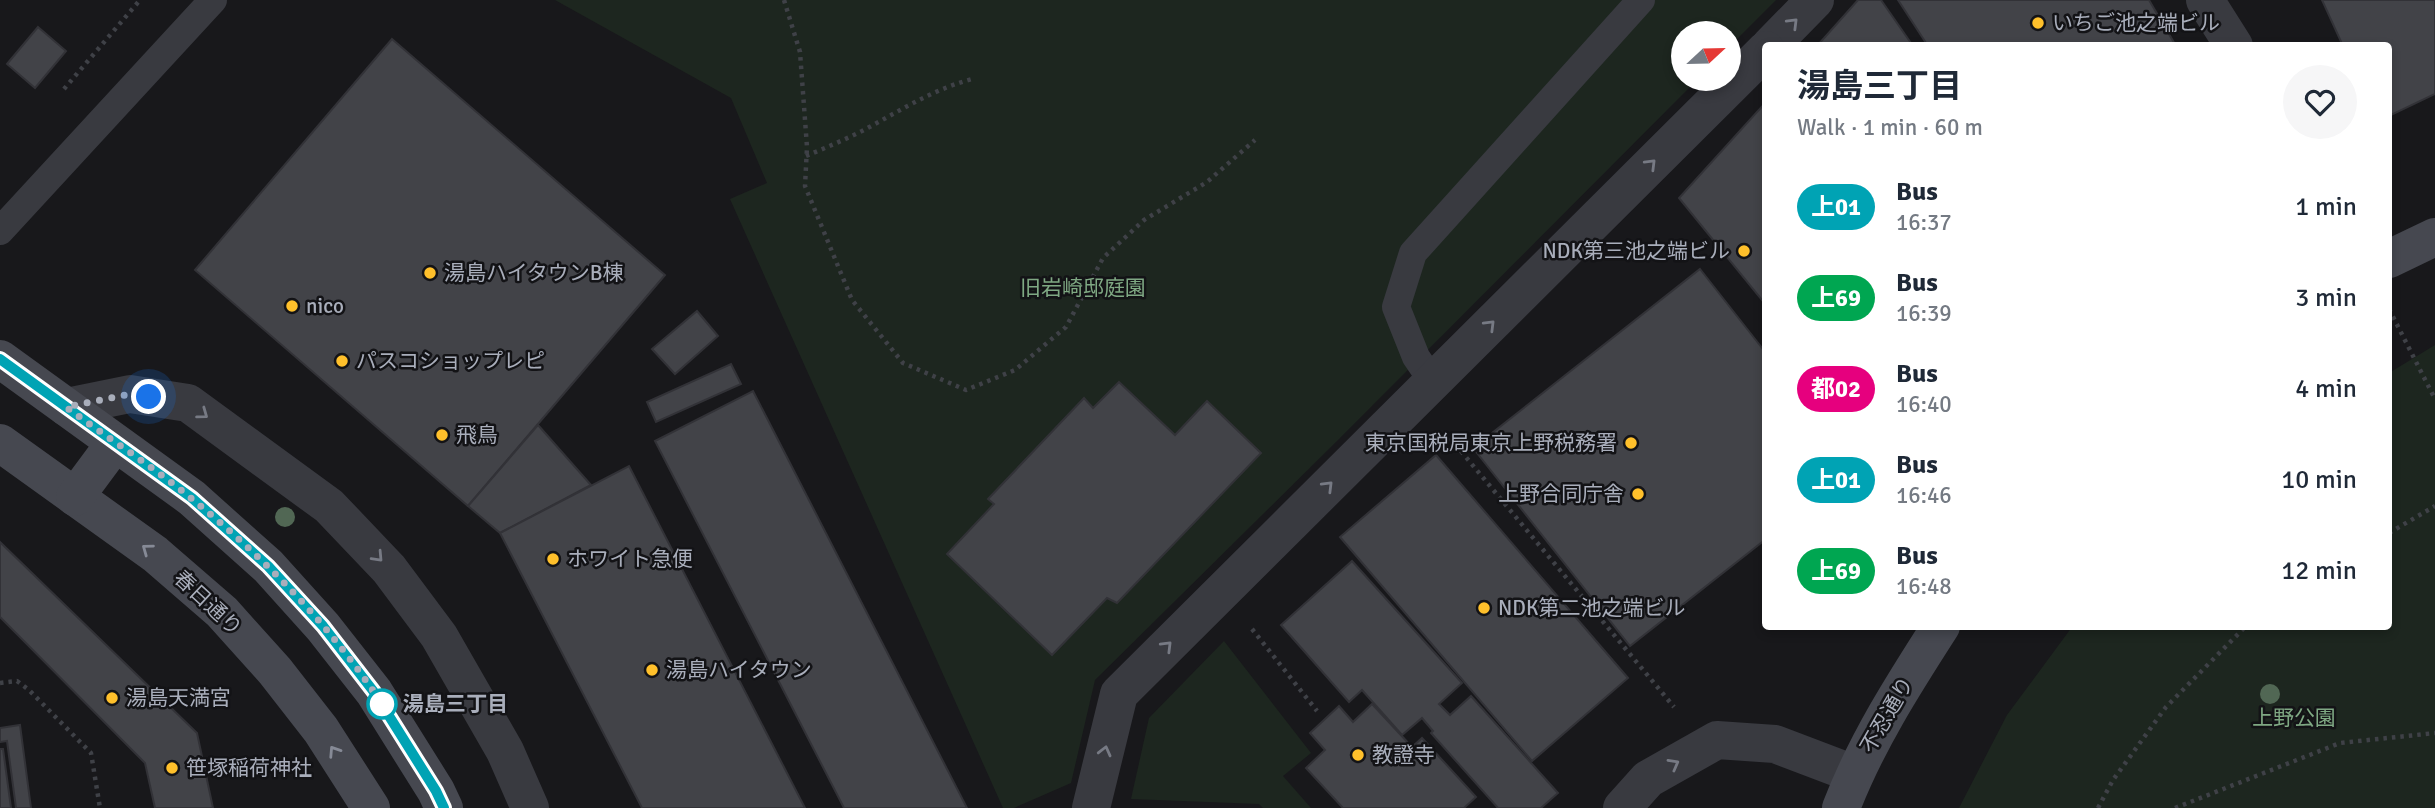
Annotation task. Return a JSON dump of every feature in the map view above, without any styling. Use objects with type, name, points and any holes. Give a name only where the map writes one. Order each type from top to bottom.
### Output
[{"type":"main road","points":[[2392,258],[2435,237]]},
{"type":"main road","points":[[0,359],[192,498],[268,566],[323,626],[374,692],[444,808]]},
{"type":"main road","name":"春日通り","points":[[0,443],[155,554],[222,612],[275,671],[321,730],[371,808]]},
{"type":"main road","points":[[75,497],[115,443]]},
{"type":"main road","name":"不忍通り","points":[[1847,791],[1897,694],[1938,630]]},
{"type":"street","points":[[1774,42],[1815,0]]},
{"type":"street","points":[[2205,0],[2231,42]]},
{"type":"street","points":[[1091,808],[1119,694],[1762,54]]},
{"type":"street","points":[[66,407],[130,394],[188,403],[329,506],[389,569],[439,636],[505,751],[530,808]]},
{"type":"street","points":[[1622,808],[1648,779],[1717,740],[1775,744],[1847,791]]},
{"type":"street","points":[[502,808],[505,751]]},
{"type":"lane","points":[[0,231],[213,0]]},
{"type":"lane","points":[[1433,382],[1416,357],[1396,307],[1413,254],[1641,0]]},
{"type":"path","points":[[61,93],[140,0]]},
{"type":"path","points":[[784,0],[800,52],[806,156],[805,186],[852,300],[904,363],[966,390],[1015,370],[1066,327],[1104,258],[1144,220],[1208,182],[1255,140]]},
{"type":"path","points":[[806,156],[861,131],[907,104],[972,79]]},
{"type":"path","points":[[2392,315],[2435,399]]},
{"type":"path","points":[[1442,429],[1674,707]]},
{"type":"path","points":[[2392,531],[2435,506]]},
{"type":"path","points":[[1246,621],[1317,711]]},
{"type":"path","points":[[2098,808],[2113,780],[2166,707],[2242,630]]},
{"type":"path","points":[[0,682],[17,681],[29,690],[91,753],[100,808]]},
{"type":"path","points":[[2175,808],[2340,744],[2435,733]]},
{"type":"green space","name":"旧岩崎邸庭園","points":[[555,0],[1776,0],[1741,35],[1741,21],[1671,21],[1671,91],[1686,91],[1095,680],[1071,783],[1014,808],[1003,808],[730,199],[767,183],[731,98]]},
{"type":"green space","name":"上野公園","points":[[2435,345],[2435,808],[1959,808],[2007,715],[2070,630],[2392,630],[2392,371]]},
{"type":"green space","points":[[1224,641],[1311,753],[1283,776],[1311,808],[1263,808],[1259,804],[1131,799],[1149,718]]},
{"type":"building","points":[[1858,0],[1881,0],[1910,42],[1821,42]]},
{"type":"building","name":"いちご池之端ビル","points":[[1898,0],[2149,0],[2174,42],[1925,42]]},
{"type":"building","points":[[2322,0],[2435,0],[2435,94],[2392,115],[2392,42],[2341,42]]},
{"type":"building","points":[[38,27],[66,51],[35,88],[7,64]]},
{"type":"building","name":"湯島ハイタウンB棟","points":[[392,39],[665,275],[468,506],[195,270]]},
{"type":"building","name":"NDK第三池之端ビル","points":[[1762,106],[1762,300],[1679,198]]},
{"type":"building","name":"上野合同庁舎","points":[[1700,269],[1762,348],[1762,542],[1630,646],[1473,448]]},
{"type":"building","points":[[697,311],[718,336],[675,374],[652,349]]},
{"type":"building","points":[[731,364],[741,384],[656,422],[647,402]]},
{"type":"building","points":[[1119,382],[1175,435],[1207,401],[1261,453],[1117,603],[1107,598],[1052,655],[947,554],[994,504],[988,499],[1084,398],[1093,408]]},
{"type":"building","points":[[753,391],[967,808],[844,808],[655,441]]},
{"type":"building","points":[[538,425],[591,485],[500,533],[468,506]]},
{"type":"building","name":"NDK第二池之端ビル","points":[[1436,455],[1628,678],[1532,761],[1340,537]]},
{"type":"building","name":"湯島ハイタウン","points":[[629,466],[805,808],[642,808],[500,533]]},
{"type":"building","points":[[0,542],[197,733],[213,808],[155,808],[145,763],[0,617]]},
{"type":"building","points":[[1352,561],[1462,683],[1439,704],[1450,715],[1471,696],[1558,793],[1541,808],[1498,808],[1431,733],[1433,731],[1422,718],[1402,735],[1362,690],[1349,702],[1281,625]]},
{"type":"building","points":[[1372,704],[1412,747],[1422,738],[1476,797],[1464,808],[1343,808],[1306,768],[1325,750],[1310,733],[1339,706],[1353,722]]},
{"type":"building","points":[[20,725],[31,808],[16,808],[7,741],[0,742],[0,728]]},
{"type":"building","points":[[0,749],[3,749],[11,808],[0,808]]},
{"type":"bus line","name":"上01","points":[[0,359],[192,498],[268,566],[323,626],[374,692],[444,808]]},
{"type":"place","name":"いちご池之端ビル","points":[[2038,23]]},
{"type":"place","name":"NDK第三池之端ビル","points":[[1744,251]]},
{"type":"place","name":"湯島ハイタウンB棟","points":[[430,273]]},
{"type":"place","name":"nico","points":[[292,306]]},
{"type":"place","name":"パスコショップレピ","points":[[342,361]]},
{"type":"place","name":"飛鳥","points":[[442,435]]},
{"type":"place","name":"東京国税局東京上野税務署","points":[[1631,443]]},
{"type":"place","name":"上野合同庁舎","points":[[1638,494]]},
{"type":"place","name":"ホワイト急便","points":[[553,559]]},
{"type":"place","name":"NDK第二池之端ビル","points":[[1484,608]]},
{"type":"place","name":"湯島ハイタウン","points":[[652,670]]},
{"type":"place","name":"湯島天満宮","points":[[112,698]]},
{"type":"place","name":"湯島三丁目","points":[[382,704]]},
{"type":"place","name":"教證寺","points":[[1358,755]]},
{"type":"place","name":"笹塚稲荷神社","points":[[172,768]]},
{"type":"route","points":[[149,397],[130,394],[66,407],[192,498],[268,566],[323,626],[387,712],[382,704]]}]
